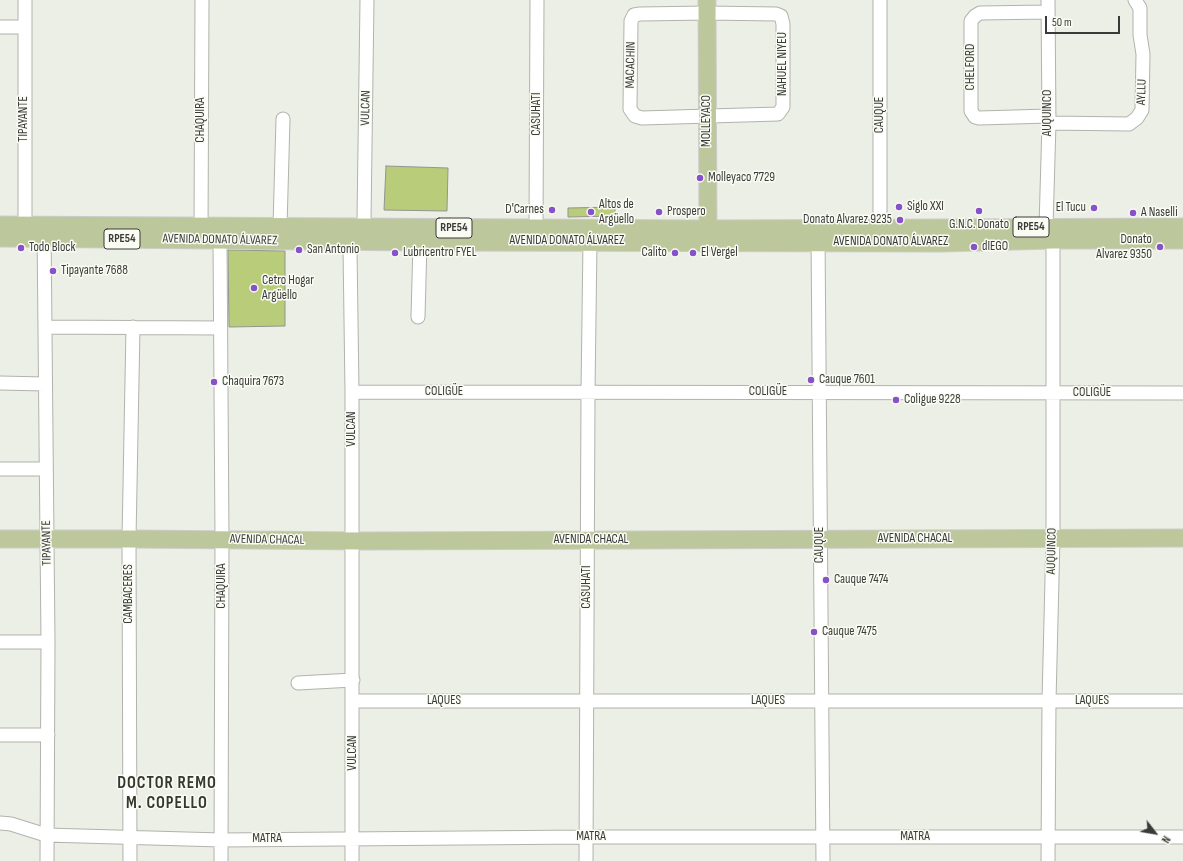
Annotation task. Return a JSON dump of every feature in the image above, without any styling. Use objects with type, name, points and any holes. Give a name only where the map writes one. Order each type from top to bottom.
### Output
[{"type":"main road","name":"MOLLEYACO","points":[[707,6],[708,235]]},
{"type":"main road","name":"AVENIDA DONATO ÁLVAREZ","points":[[0,225],[24,231],[201,233],[280,227],[536,228],[708,235],[818,236],[941,242],[1049,233],[1183,227]]},
{"type":"main road","name":"AVENIDA DONATO ÁLVAREZ","points":[[818,236],[880,229],[1049,233],[1183,240]]},
{"type":"main road","name":"AVENIDA DONATO ÁLVAREZ","points":[[0,238],[24,231]]},
{"type":"main road","name":"AVENIDA DONATO ÁLVAREZ","points":[[201,233],[220,240],[352,242],[590,241],[708,235]]},
{"type":"main road","name":"AVENIDA CHACAL","points":[[0,539],[352,541],[1183,538]]},
{"type":"street","name":"TIPAYANTE","points":[[24,231],[25,0]]},
{"type":"street","name":"CHAQUIRA","points":[[201,233],[202,0]]},
{"type":"street","name":"VULCAN","points":[[352,861],[353,680],[350,248],[352,242],[362,227],[364,220],[367,0]]},
{"type":"street","name":"CASUHATI","points":[[536,228],[537,0]]},
{"type":"street","name":"CAUQUE","points":[[880,0],[880,229]]},
{"type":"street","name":"AYLLU","points":[[1049,120],[1129,124],[1137,118],[1142,110],[1143,54],[1140,35],[1140,8],[1134,0]]},
{"type":"street","name":"NAHUEL NIYEU","points":[[707,6],[776,14],[781,16],[783,24],[783,107],[778,114],[707,116]]},
{"type":"street","name":"MACACHIN","points":[[707,6],[634,15],[631,21],[630,109],[635,116],[642,118],[707,116]]},
{"type":"street","name":"AUQUINCO","points":[[1048,6],[1053,538],[1049,701],[1048,861]]},
{"type":"street","name":"CHELFORD","points":[[1048,6],[980,13],[971,21],[971,111],[979,118],[1049,120]]},
{"type":"street","points":[[0,27],[25,27]]},
{"type":"street","points":[[280,227],[283,119]]},
{"type":"street","name":"TIPAYANTE","points":[[44,231],[48,642],[47,861]]},
{"type":"street","name":"CAUQUE","points":[[818,236],[823,861]]},
{"type":"street","name":"CHAQUIRA","points":[[220,240],[222,540],[221,861]]},
{"type":"street","name":"CASUHATI","points":[[586,861],[590,241]]},
{"type":"street","points":[[418,317],[420,242]]},
{"type":"street","points":[[45,327],[220,328]]},
{"type":"street","name":"CAMBACERES","points":[[130,861],[129,539],[133,327]]},
{"type":"street","points":[[0,383],[45,384]]},
{"type":"street","name":"COLIGÜE","points":[[352,392],[1183,393]]},
{"type":"street","points":[[0,468],[46,469]]},
{"type":"street","points":[[0,642],[48,642]]},
{"type":"street","points":[[298,682],[353,680]]},
{"type":"street","name":"LAQUES","points":[[353,701],[1183,701]]},
{"type":"street","points":[[0,735],[48,735]]},
{"type":"street","name":"MATRA","points":[[0,823],[11,824],[46,835],[130,836],[221,840],[586,837],[1183,837]]},
{"type":"building","points":[[386,166],[448,168],[447,211],[384,210]]},
{"type":"building","name":"Altos de Argüello","points":[[615,207],[615,216],[568,217],[568,208]]},
{"type":"building","name":"Cetro Hogar Argüello","points":[[228,250],[285,251],[285,326],[229,327]]},
{"type":"place","name":"Molleyaco 7729","points":[[700,178]]},
{"type":"place","name":"Siglo XXI","points":[[899,207]]},
{"type":"place","name":"El Tucu","points":[[1094,208]]},
{"type":"place","name":"D'Carnes","points":[[552,210]]},
{"type":"place","name":"G.N.C. Donato","points":[[979,211]]},
{"type":"place","name":"Altos de Argüello","points":[[591,212]]},
{"type":"place","name":"Prospero","points":[[659,212]]},
{"type":"place","name":"A Naselli","points":[[1133,213]]},
{"type":"place","name":"Donato Alvarez 9235","points":[[900,220]]},
{"type":"place","name":"dIEGO","points":[[974,247]]},
{"type":"place","name":"Donato Alvarez 9350","points":[[1160,247]]},
{"type":"place","name":"Todo Block","points":[[21,248]]},
{"type":"place","name":"San Antonio","points":[[299,250]]},
{"type":"place","name":"Lubricentro FYEL","points":[[395,253]]},
{"type":"place","name":"Calito","points":[[675,253]]},
{"type":"place","name":"El Vergel","points":[[693,253]]},
{"type":"place","name":"Tipayante 7688","points":[[53,271]]},
{"type":"place","name":"Cetro Hogar Argüello","points":[[254,288]]},
{"type":"place","name":"Cauque 7601","points":[[811,380]]},
{"type":"place","name":"Chaquira 7673","points":[[214,382]]},
{"type":"place","name":"Coligue 9228","points":[[896,400]]},
{"type":"place","name":"Cauque 7474","points":[[826,580]]},
{"type":"place","name":"Cauque 7475","points":[[814,632]]},
{"type":"district","name":"DOCTOR REMO M. COPELLO","points":[[167,794]]}]
